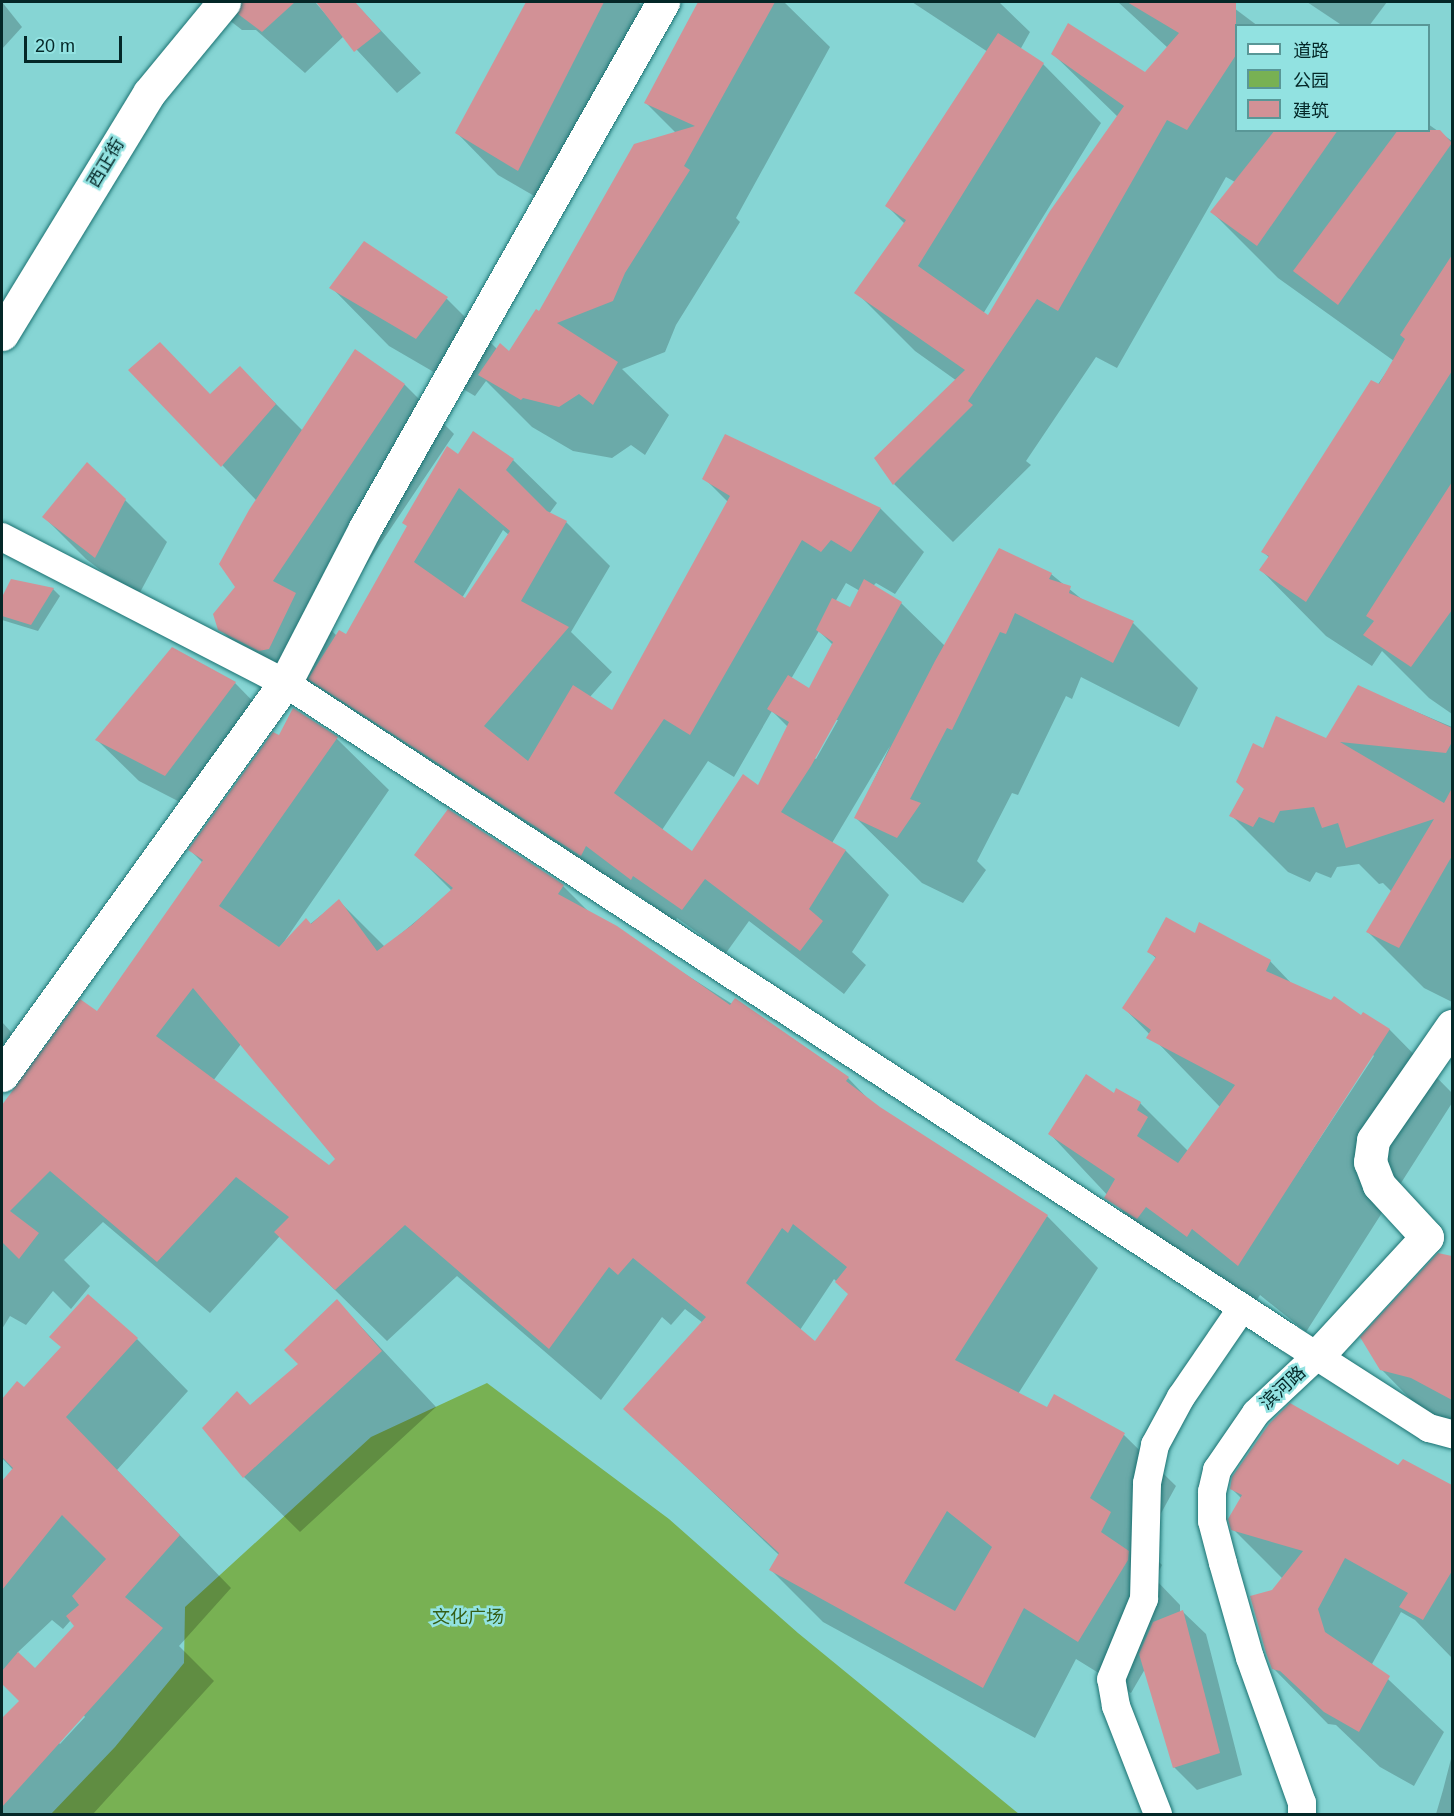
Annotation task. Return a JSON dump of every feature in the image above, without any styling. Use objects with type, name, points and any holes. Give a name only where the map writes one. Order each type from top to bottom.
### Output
[{"type":"main road","name":"西正街","points":[[2,334],[149,93],[224,2]]},
{"type":"main road","points":[[2,1076],[285,683],[364,528],[663,2]]},
{"type":"main road","name":"滨河路","points":[[1317,1356],[1427,1237],[1379,1185],[1370,1162],[1373,1140],[1452,1026]]},
{"type":"street","points":[[2,537],[285,683],[1242,1308],[1429,1428],[1452,1434]]},
{"type":"street","points":[[1158,1815],[1116,1706],[1111,1679],[1144,1599],[1147,1483],[1155,1445],[1182,1397],[1242,1308]]},
{"type":"street","name":"滨河路","points":[[1302,1815],[1302,1803],[1250,1658],[1223,1563],[1212,1521],[1212,1492],[1217,1470],[1256,1413],[1317,1356]]},
{"type":"green space","name":"文化广场","points":[[487,1383],[669,1519],[798,1633],[1019,1814],[51,1814],[115,1747],[184,1663],[185,1607],[371,1437]]},
{"type":"building","points":[[242,2],[295,2],[262,32],[238,14]]},
{"type":"building","points":[[316,2],[355,2],[381,31],[354,52]]},
{"type":"building","points":[[526,2],[604,2],[518,171],[455,133]]},
{"type":"building","points":[[698,2],[775,2],[684,166],[690,170],[625,273],[613,301],[557,323],[618,362],[593,405],[579,394],[559,407],[523,398],[521,400],[478,375],[500,343],[509,351],[536,309],[539,311],[634,144],[695,126],[644,103]]},
{"type":"building","points":[[1127,2],[1236,2],[1235,57],[1187,130],[1167,120],[1058,311],[1037,299],[968,401],[973,405],[893,485],[874,458],[965,370],[854,293],[906,220],[885,206],[998,33],[1044,63],[918,266],[988,315],[1050,211],[1124,106],[1051,54],[1068,23],[1145,72],[1179,33]]},
{"type":"building","points":[[1440,130],[1452,143],[1338,305],[1293,271],[1397,132]]},
{"type":"building","points":[[1273,132],[1337,132],[1257,246],[1210,212]]},
{"type":"building","points":[[364,241],[448,297],[416,339],[329,288]]},
{"type":"building","points":[[1452,255],[1452,371],[1306,602],[1259,570],[1269,556],[1261,552],[1371,380],[1379,384],[1405,339],[1400,335]]},
{"type":"building","points":[[160,342],[210,394],[240,366],[276,404],[221,467],[128,370]]},
{"type":"building","points":[[355,349],[405,384],[273,581],[296,593],[269,649],[259,651],[218,630],[213,614],[235,587],[219,564],[249,510]]},
{"type":"building","points":[[473,431],[514,459],[506,470],[547,511],[567,521],[521,601],[569,627],[484,726],[528,761],[573,685],[612,710],[730,496],[702,479],[725,434],[881,508],[851,552],[831,540],[821,552],[802,540],[690,735],[664,719],[614,793],[692,851],[743,774],[758,785],[789,722],[767,709],[788,675],[809,688],[833,642],[816,630],[832,598],[850,607],[864,579],[902,602],[811,766],[781,812],[846,850],[809,909],[823,921],[800,951],[705,879],[682,910],[633,876],[631,880],[586,846],[581,856],[308,679],[339,630],[346,634],[407,526],[402,523],[447,446],[458,454]],"holes":[[[459,488],[510,531],[465,598],[414,562]]]},
{"type":"building","points":[[87,462],[126,499],[95,558],[42,517]]},
{"type":"building","points":[[1452,482],[1452,610],[1411,667],[1363,635],[1374,621],[1366,616]]},
{"type":"building","points":[[999,548],[1052,573],[1049,579],[1071,586],[1069,593],[1134,621],[1113,663],[1015,613],[1006,634],[1000,632],[952,730],[947,728],[910,799],[921,803],[897,838],[854,818],[935,661]]},
{"type":"building","points":[[11,579],[54,588],[31,625],[2,616],[2,597]]},
{"type":"building","points":[[172,647],[236,682],[165,776],[95,740]]},
{"type":"building","points":[[1358,685],[1452,728],[1452,742],[1446,753],[1340,742],[1444,803],[1452,788],[1452,856],[1399,948],[1366,932],[1434,819],[1346,848],[1338,823],[1322,828],[1314,807],[1280,811],[1274,823],[1259,817],[1253,827],[1229,816],[1244,789],[1236,782],[1253,743],[1263,748],[1276,716],[1326,738]]},
{"type":"building","points":[[293,708],[338,737],[219,906],[279,947],[306,918],[311,924],[339,899],[377,951],[412,925],[453,888],[414,855],[448,809],[564,885],[558,894],[617,926],[730,1005],[735,998],[849,1077],[846,1081],[880,1107],[1048,1215],[955,1360],[1047,1407],[1054,1394],[1125,1433],[1090,1498],[1111,1512],[1101,1532],[1129,1551],[1128,1560],[1078,1642],[1024,1608],[983,1688],[769,1570],[779,1553],[623,1409],[706,1317],[633,1258],[618,1275],[609,1267],[549,1349],[405,1225],[335,1290],[274,1232],[289,1217],[236,1177],[157,1262],[50,1171],[10,1211],[39,1233],[19,1259],[2,1242],[2,1105],[80,999],[97,1011],[203,860],[188,850],[273,732],[279,735]],"holes":[[[193,988],[335,1159],[329,1165],[156,1036]],[[793,1224],[847,1267],[835,1282],[848,1294],[815,1341],[746,1283],[782,1228],[788,1233]],[[947,1511],[992,1547],[955,1611],[904,1583]]]},
{"type":"building","points":[[1166,917],[1195,933],[1199,922],[1271,960],[1266,971],[1331,1000],[1334,996],[1361,1015],[1363,1012],[1390,1029],[1238,1266],[1192,1229],[1187,1237],[1146,1207],[1137,1219],[1104,1198],[1115,1179],[1048,1134],[1086,1074],[1114,1093],[1116,1088],[1141,1102],[1137,1110],[1148,1117],[1137,1136],[1178,1163],[1235,1085],[1146,1038],[1151,1030],[1122,1008],[1156,957],[1147,952]]},
{"type":"building","points":[[1438,1253],[1452,1256],[1452,1400],[1411,1378],[1380,1370],[1360,1337]]},
{"type":"building","points":[[88,1294],[138,1338],[66,1417],[180,1535],[125,1597],[163,1628],[2,1807],[2,1718],[19,1701],[2,1684],[2,1671],[18,1652],[35,1668],[74,1626],[66,1616],[79,1605],[72,1596],[106,1559],[62,1515],[2,1590],[2,1481],[13,1468],[2,1457],[2,1399],[17,1381],[24,1387],[61,1347],[49,1337]]},
{"type":"building","points":[[337,1299],[382,1351],[243,1478],[202,1428],[237,1391],[250,1405],[298,1364],[284,1350]]},
{"type":"building","points":[[1290,1403],[1398,1465],[1403,1459],[1452,1485],[1452,1571],[1423,1620],[1399,1607],[1408,1593],[1345,1558],[1318,1609],[1325,1632],[1390,1676],[1359,1732],[1324,1712],[1280,1671],[1272,1669],[1266,1653],[1250,1596],[1272,1590],[1303,1551],[1231,1530],[1228,1519],[1242,1495],[1230,1489],[1232,1477],[1269,1424]]},
{"type":"building","points":[[1183,1610],[1220,1753],[1173,1768],[1139,1654],[1153,1622]]}]
